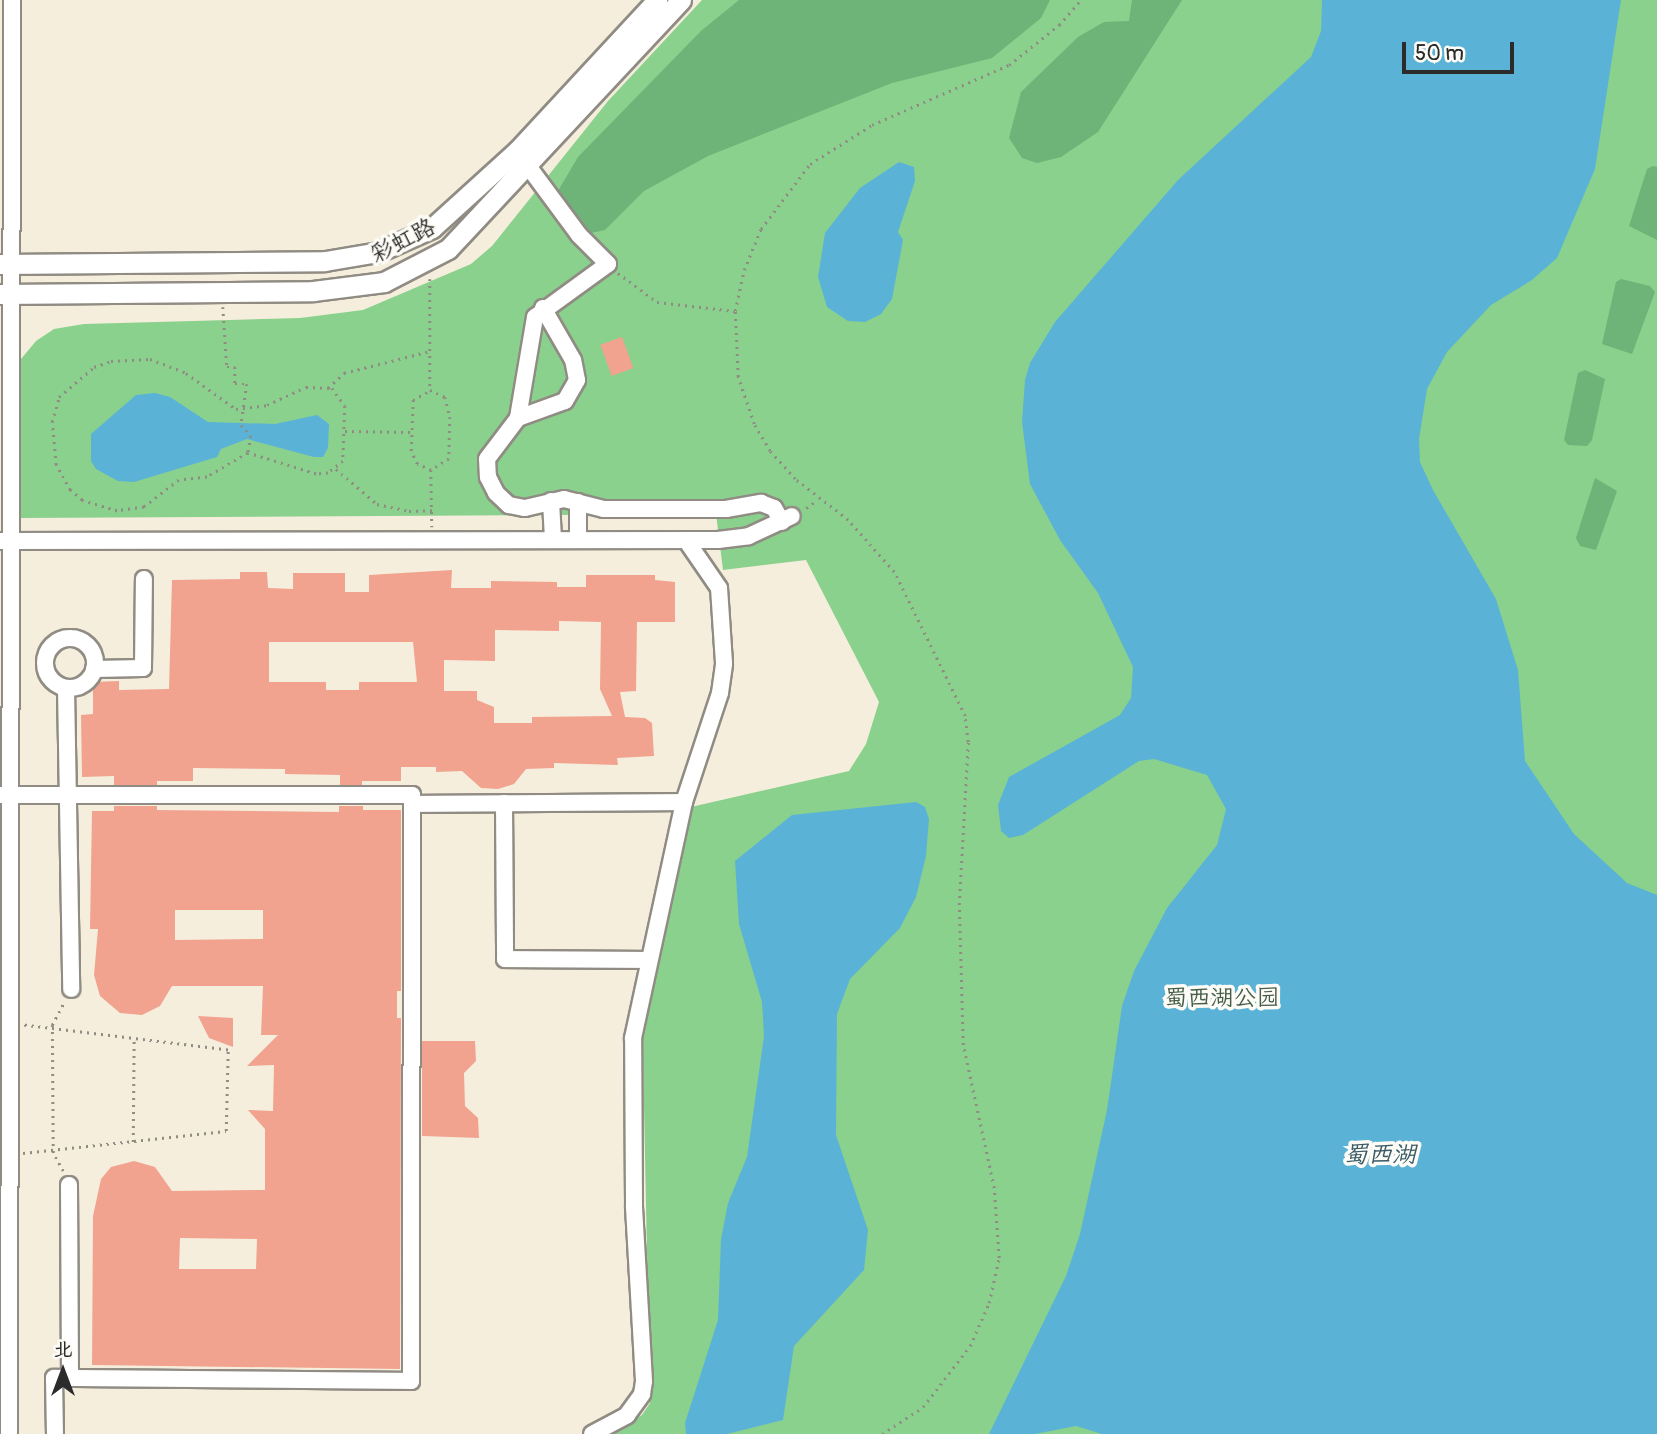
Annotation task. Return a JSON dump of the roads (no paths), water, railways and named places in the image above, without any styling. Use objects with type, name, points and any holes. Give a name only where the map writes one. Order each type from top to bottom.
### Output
[{"type":"main road","name":"彩虹路","points":[[6,264],[326,261],[378,251],[432,228],[519,150],[657,0]]},
{"type":"main road","name":"彩虹路","points":[[6,294],[222,294],[313,291],[384,282],[448,249],[681,0]]},
{"type":"street","points":[[9,1434],[9,1025],[5,795],[6,264],[12,0]]},
{"type":"street","points":[[6,541],[686,540],[749,536],[787,519],[771,506],[761,503],[726,509],[604,509],[578,502],[551,501],[536,508],[509,505],[488,477],[489,454],[518,418],[532,323],[543,308],[608,264],[579,235],[528,166]]},
{"type":"street","points":[[518,418],[565,401],[577,380],[573,360],[543,308]]},
{"type":"street","points":[[551,501],[553,540]]},
{"type":"street","points":[[578,502],[578,540]]},
{"type":"street","points":[[592,1434],[627,1415],[642,1394],[644,1381],[634,1205],[633,1038],[647,960],[684,802],[720,693],[724,663],[719,589],[686,540]]},
{"type":"street","points":[[94,669],[144,668],[144,579]]},
{"type":"street","points":[[81,641],[92,653],[94,669],[85,683],[66,688],[54,683],[45,667],[55,643],[81,641]]},
{"type":"street","points":[[66,688],[71,989]]},
{"type":"street","points":[[5,795],[412,795],[411,1381],[54,1378],[55,1434]]},
{"type":"street","points":[[412,804],[684,802]]},
{"type":"street","points":[[504,803],[505,959],[647,960]]},
{"type":"street","points":[[69,1185],[70,1378]]},
{"type":"water","name":"蜀西湖","points":[[1322,0],[1621,0],[1595,169],[1557,258],[1532,280],[1491,305],[1447,352],[1427,389],[1419,439],[1420,462],[1433,490],[1496,599],[1518,670],[1525,761],[1574,834],[1627,883],[1657,895],[1657,1434],[1102,1434],[1076,1426],[1035,1434],[989,1434],[1066,1276],[1080,1234],[1107,1110],[1122,1006],[1134,971],[1167,908],[1217,845],[1226,809],[1207,775],[1154,759],[1139,761],[1023,835],[1009,838],[1001,831],[998,805],[1009,777],[1120,715],[1131,698],[1133,667],[1098,593],[1060,540],[1030,484],[1022,422],[1025,380],[1030,363],[1055,322],[1178,180],[1311,57],[1321,31]]},
{"type":"water","points":[[899,162],[914,167],[915,181],[898,232],[903,240],[892,299],[881,314],[865,322],[848,321],[827,307],[818,277],[825,233],[860,188]]},
{"type":"water","points":[[155,393],[170,397],[208,422],[275,424],[317,415],[329,424],[328,448],[323,457],[314,457],[247,439],[221,449],[217,457],[134,482],[118,481],[96,469],[91,461],[91,434],[136,395]]},
{"type":"water","points":[[916,802],[925,807],[929,819],[926,856],[916,897],[900,928],[850,979],[837,1014],[836,1135],[868,1230],[864,1270],[794,1346],[783,1420],[727,1434],[686,1434],[685,1423],[718,1320],[721,1239],[728,1203],[747,1157],[764,1036],[762,1002],[739,924],[735,861],[792,815]]},
{"type":"park label","name":"蜀西湖公园","points":[[1222,998]]}]
